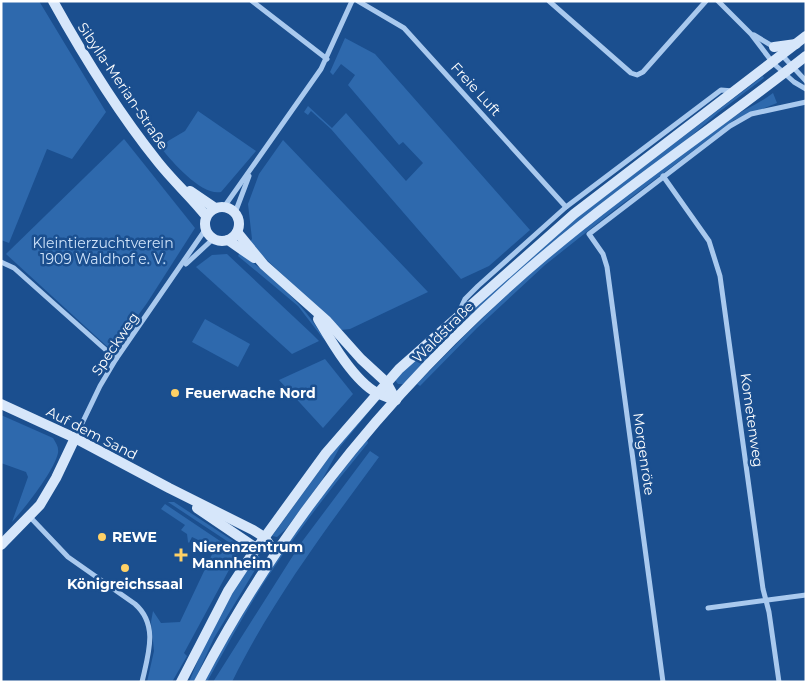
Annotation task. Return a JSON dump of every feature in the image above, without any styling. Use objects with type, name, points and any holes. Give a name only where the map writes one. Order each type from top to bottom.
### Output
[{"type":"main road","name":"Sibylla-Merian-Straße","points":[[53,1],[98,77],[129,123],[159,163],[177,181],[206,216]]},
{"type":"main road","name":"Waldstraße","points":[[181,682],[228,591],[256,548],[326,453],[386,382],[457,316],[574,214],[806,36]]},
{"type":"main road","points":[[774,47],[797,44]]},
{"type":"main road","name":"Waldstraße","points":[[199,682],[237,612],[276,552],[340,464],[396,400],[471,323],[545,256],[672,155],[806,56]]},
{"type":"main road","name":"Sibylla-Merian-Straße","points":[[177,181],[220,208]]},
{"type":"main road","points":[[228,240],[237,232],[239,226],[235,213],[220,208],[206,216],[205,230],[214,239],[228,240],[264,265],[327,321],[361,359],[386,382],[396,400]]},
{"type":"main road","points":[[237,232],[264,265]]},
{"type":"main road","points":[[314,311],[350,366],[376,393],[396,400]]},
{"type":"main road","name":"Auf dem Sand","points":[[1,404],[76,438],[264,537],[276,552]]},
{"type":"main road","points":[[1,545],[30,517],[56,478],[76,438]]},
{"type":"main road","name":"Auf dem Sand","points":[[169,488],[256,548],[276,552]]},
{"type":"street","points":[[252,1],[327,59]]},
{"type":"street","points":[[220,208],[251,171],[327,59],[352,1]]},
{"type":"street","name":"Freie Luft","points":[[358,1],[404,28],[566,207]]},
{"type":"street","points":[[549,1],[631,73],[637,75],[643,72],[706,1]]},
{"type":"street","points":[[718,1],[751,34],[773,63],[806,90]]},
{"type":"street","points":[[751,34],[774,47],[806,81]]},
{"type":"street","name":"Waldstraße","points":[[457,316],[465,299],[566,207],[721,90],[736,91]]},
{"type":"street","points":[[663,176],[730,126],[751,114],[770,108],[806,102]]},
{"type":"street","points":[[235,213],[251,171]]},
{"type":"street","name":"Morgenröte","points":[[663,176],[589,234],[603,254],[607,267],[663,682]]},
{"type":"street","name":"Kometenweg","points":[[663,176],[704,233],[716,259],[720,276],[779,682]]},
{"type":"street","name":"Speckweg","points":[[76,438],[100,386],[116,358],[205,230]]},
{"type":"street","name":"Speckweg","points":[[181,267],[214,239]]},
{"type":"street","points":[[1,262],[14,268],[116,358]]},
{"type":"street","points":[[30,517],[68,557],[135,604],[143,613],[148,624],[150,637],[142,682]]},
{"type":"street","points":[[708,608],[806,595]]},
{"type":"green space","points":[[1,1],[39,1],[106,112],[72,159],[47,149],[9,243],[1,240]]},
{"type":"green space","points":[[345,38],[375,54],[530,230],[489,266],[461,279],[331,129],[311,111],[308,115],[304,112],[308,106],[332,128],[346,113],[406,181],[423,163],[403,142],[399,145],[348,85],[355,75],[341,64],[333,75],[330,72]]},
{"type":"green space","points":[[763,76],[764,78],[719,112],[403,384],[398,384],[395,380],[417,357],[576,218]]},
{"type":"green space","points":[[773,93],[777,103],[734,120],[545,265],[477,328],[420,386],[417,384],[511,291],[586,226],[736,115]]},
{"type":"green space","points":[[198,111],[256,151],[221,192],[213,192],[197,184],[180,170],[162,149],[168,141],[185,131]]},
{"type":"green space","name":"Kleintierzuchtverein 1909 Waldhof e. V.","points":[[124,139],[195,228],[147,303],[112,351],[6,254]]},
{"type":"green space","points":[[283,140],[428,292],[350,329],[341,330],[249,243],[252,239],[248,204],[259,174]]},
{"type":"green space","points":[[240,252],[298,303],[317,327],[325,341],[298,306],[238,256]]},
{"type":"green space","points":[[227,254],[319,341],[292,354],[196,267],[212,255]]},
{"type":"green space","points":[[205,319],[250,344],[238,367],[192,342]]},
{"type":"green space","points":[[325,359],[353,394],[323,428],[279,380]]},
{"type":"green space","points":[[380,398],[340,447],[322,480],[286,529],[277,537],[272,536],[340,442]]},
{"type":"green space","points":[[1,415],[53,438],[58,449],[55,461],[45,479],[12,522],[28,477],[26,472],[1,463]]},
{"type":"green space","points":[[367,440],[368,443],[280,558],[252,601],[207,682],[203,682],[265,576],[307,515]]},
{"type":"green space","points":[[370,451],[379,457],[300,566],[247,652],[232,682],[213,682],[301,543]]},
{"type":"green space","points":[[168,502],[174,502],[241,546],[239,548],[233,545]]},
{"type":"green space","points":[[165,504],[235,551],[236,557],[184,653],[187,656],[172,682],[147,682],[154,651],[151,622],[153,611],[161,623],[180,622],[215,548],[192,537],[189,543],[187,534],[181,530],[185,525],[161,509]]},
{"type":"green space","points":[[256,556],[259,556],[261,560],[214,638],[194,682],[189,682],[203,648],[229,597]]},
{"type":"place","name":"Feuerwache Nord","points":[[175,393]]},
{"type":"place","name":"REWE","points":[[102,537]]},
{"type":"place","name":"Nierenzentrum Mannheim","points":[[181,555]]},
{"type":"place","name":"Königreichssaal","points":[[125,568]]}]
